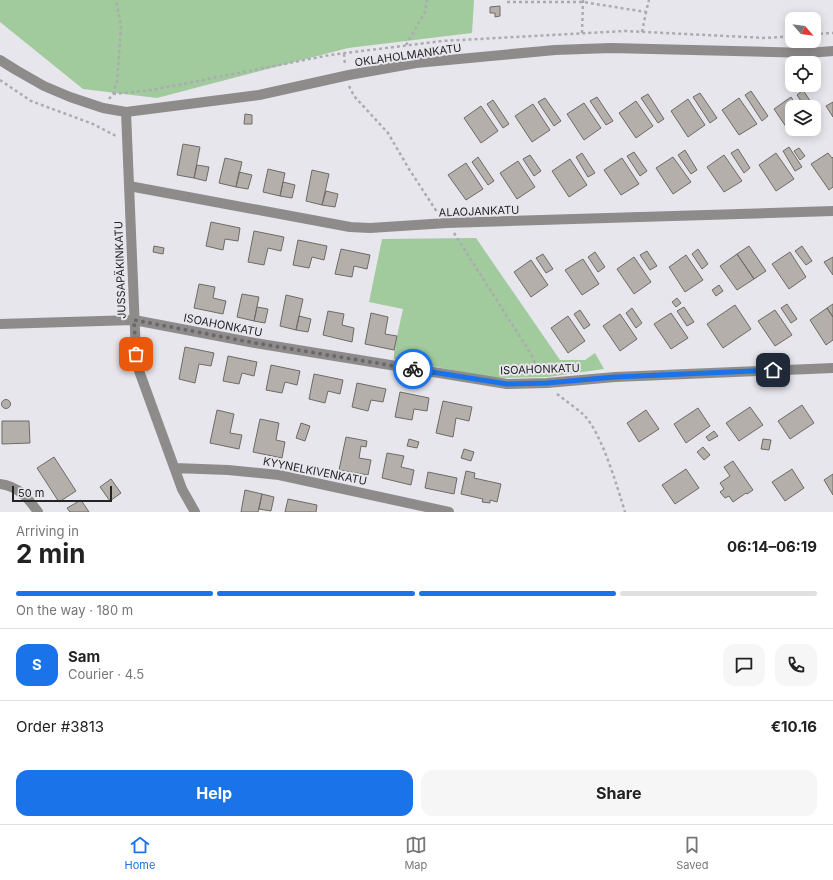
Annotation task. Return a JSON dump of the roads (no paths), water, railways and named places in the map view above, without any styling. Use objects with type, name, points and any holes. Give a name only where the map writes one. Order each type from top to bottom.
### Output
[{"type":"street","name":"OKLAHOLMANKATU","points":[[0,60],[44,86],[70,97],[103,108],[126,112],[259,95],[346,76],[416,63],[555,50],[596,48],[810,53],[833,51]]},
{"type":"street","name":"JUSSAPÄKINKATU","points":[[126,112],[134,320],[138,368],[182,489],[195,512]]},
{"type":"street","name":"ALAOJANKATU","points":[[129,186],[350,227],[370,228],[447,223],[833,211]]},
{"type":"street","name":"ISOAHONKATU","points":[[0,324],[134,320],[255,343],[507,384],[544,383],[615,377],[833,368]]},
{"type":"street","name":"KYYNELKIVENKATU","points":[[175,468],[228,470],[279,475],[449,512]]},
{"type":"street","points":[[0,484],[11,486],[26,495],[38,512]]}]
